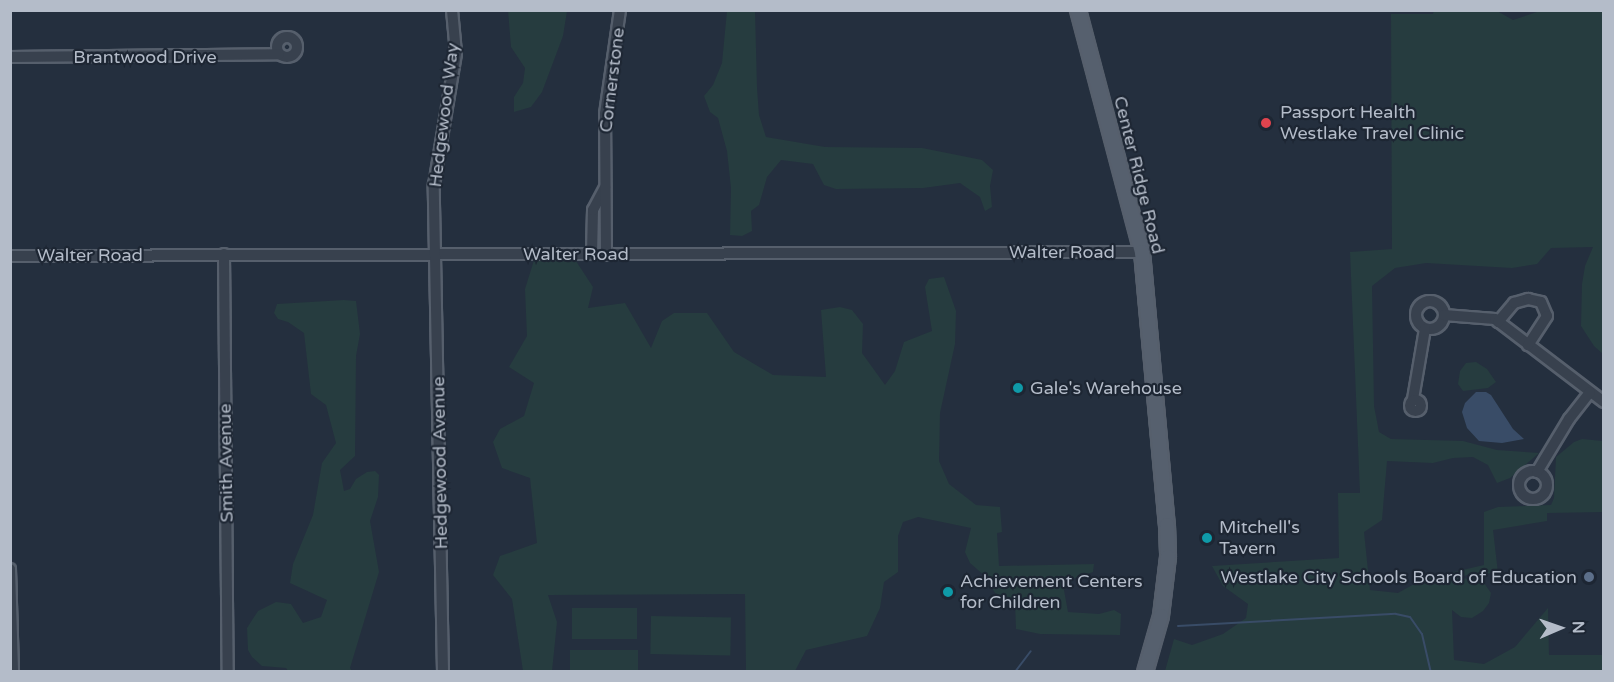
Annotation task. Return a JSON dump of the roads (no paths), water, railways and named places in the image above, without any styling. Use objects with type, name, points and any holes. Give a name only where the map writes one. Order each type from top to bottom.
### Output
[{"type":"main road","name":"Center Ridge Road","points":[[1078,10],[1142,252],[1168,557],[1161,616],[1144,672]]},
{"type":"street","name":"Hedgewood Way","points":[[436,255],[434,185],[456,53],[453,10]]},
{"type":"street","name":"Cornerstone","points":[[606,255],[605,114],[620,10]]},
{"type":"street","name":"Brantwood Drive","points":[[10,57],[279,54]]},
{"type":"street","name":"Cornerstone","points":[[592,254],[593,210],[605,186]]},
{"type":"street","name":"Walter Road","points":[[10,256],[1142,252]]},
{"type":"street","name":"Smith Avenue","points":[[224,254],[228,672]]},
{"type":"street","name":"Hedgewood Avenue","points":[[436,255],[443,672]]},
{"type":"street","points":[[1498,322],[1514,303],[1532,298],[1541,302],[1547,316],[1528,345]]},
{"type":"street","points":[[1432,301],[1442,307],[1444,315],[1442,324],[1434,329],[1425,329],[1416,321],[1419,306],[1432,301]]},
{"type":"street","points":[[1444,315],[1484,316],[1498,322],[1604,402]]},
{"type":"street","points":[[1413,399],[1425,329]]},
{"type":"street","points":[[1537,472],[1569,419],[1590,392]]},
{"type":"street","points":[[10,569],[13,672]]},
{"type":"water","points":[[1476,392],[1486,392],[1491,395],[1513,429],[1524,439],[1502,443],[1479,441],[1467,428],[1462,412],[1465,403]]},
{"type":"waterway","points":[[1178,626],[1396,614],[1410,617],[1422,634],[1431,672]]},
{"type":"waterway","points":[[1015,672],[1031,651]]},
{"type":"place","name":"Passport Health Westlake Travel Clinic","points":[[1266,123]]},
{"type":"place","name":"Gale's Warehouse","points":[[1018,388]]},
{"type":"place","name":"Mitchell's Tavern","points":[[1207,538]]},
{"type":"place","name":"Westlake City Schools Board of Education","points":[[1589,577]]},
{"type":"place","name":"Achievement Centers for Children","points":[[948,592]]}]
